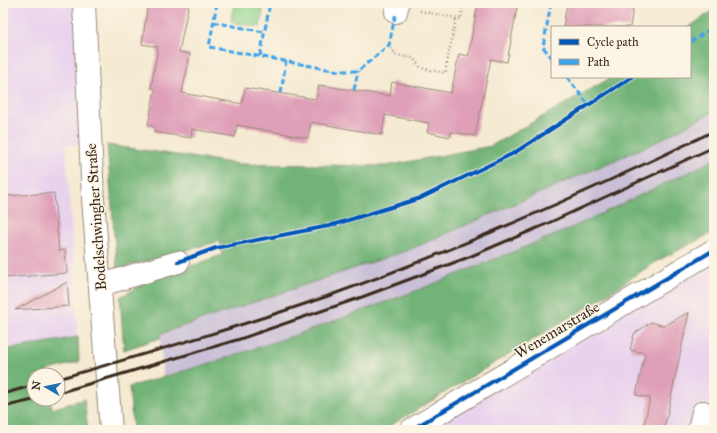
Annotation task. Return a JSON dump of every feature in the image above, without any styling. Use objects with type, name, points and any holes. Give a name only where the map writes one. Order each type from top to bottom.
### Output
[{"type":"street","name":"Bodelschwingher Straße","points":[[84,3],[93,199],[101,285],[111,430]]},
{"type":"street","name":"Wenemarstraße","points":[[412,430],[714,250]]},
{"type":"street","points":[[101,285],[178,262]]},
{"type":"path","points":[[402,8],[461,19],[463,3]]},
{"type":"path","points":[[389,46],[396,55],[413,58],[421,68],[445,73],[456,18]]},
{"type":"shaded area","points":[[3,3],[84,3],[91,144],[66,145],[78,337],[3,350]]},
{"type":"shaded area","points":[[714,111],[714,160],[567,230],[421,289],[296,335],[204,365],[163,376],[160,334],[411,249],[654,143]]},
{"type":"shaded area","points":[[714,250],[714,430],[411,430]]},
{"type":"green space","points":[[234,3],[264,3],[260,27],[231,22]]},
{"type":"green space","points":[[714,10],[714,111],[654,143],[411,249],[160,334],[160,338],[124,350],[120,297],[147,282],[222,255],[220,241],[117,269],[107,145],[239,164],[386,166],[491,146],[610,78],[691,78],[690,26]]},
{"type":"green space","points":[[714,160],[714,232],[655,262],[602,298],[383,430],[133,430],[129,387],[204,365],[296,335],[421,289],[567,230]]},
{"type":"green space","points":[[78,337],[79,362],[60,367],[26,367],[26,407],[52,407],[52,409],[66,407],[66,405],[84,399],[88,430],[3,430],[3,350]]},
{"type":"building","points":[[148,3],[189,3],[179,52],[190,54],[182,93],[242,104],[245,88],[316,99],[319,85],[390,96],[392,82],[451,93],[459,54],[468,56],[478,3],[518,3],[507,62],[491,59],[475,136],[451,132],[450,137],[427,132],[429,123],[385,115],[382,135],[311,122],[308,138],[237,125],[235,137],[192,129],[191,138],[154,132],[155,127],[148,125],[155,89],[151,88],[158,47],[142,44]]},
{"type":"building","points":[[567,3],[634,3],[630,26],[563,26]]},
{"type":"building","points":[[54,193],[59,251],[65,250],[67,273],[3,278],[3,196]]},
{"type":"building","points":[[67,282],[69,306],[15,310]]},
{"type":"building","points":[[689,312],[664,430],[643,430],[650,398],[636,395],[645,353],[630,350],[634,334],[651,322],[664,326]]},
{"type":"railway","points":[[66,377],[261,318],[377,278],[523,219],[714,131]]},
{"type":"railway","points":[[66,391],[240,339],[362,297],[469,257],[542,226],[714,147]]},
{"type":"railway","points":[[3,394],[26,387]]},
{"type":"railway","points":[[3,407],[26,402]]},
{"type":"marked path","points":[[217,3],[209,47],[338,71],[358,71],[389,45],[396,12]]},
{"type":"marked path","points":[[260,56],[270,3]]},
{"type":"marked path","points":[[551,3],[543,47],[551,57]]},
{"type":"marked path","points":[[213,22],[264,32]]},
{"type":"marked path","points":[[691,41],[714,27]]},
{"type":"marked path","points":[[281,93],[286,61]]},
{"type":"marked path","points":[[354,90],[358,71]]},
{"type":"marked path","points":[[568,78],[588,104]]},
{"type":"cycle path","points":[[178,262],[216,248],[329,226],[421,198],[514,153],[630,78]]},
{"type":"cycle path","points":[[411,430],[714,250]]}]
